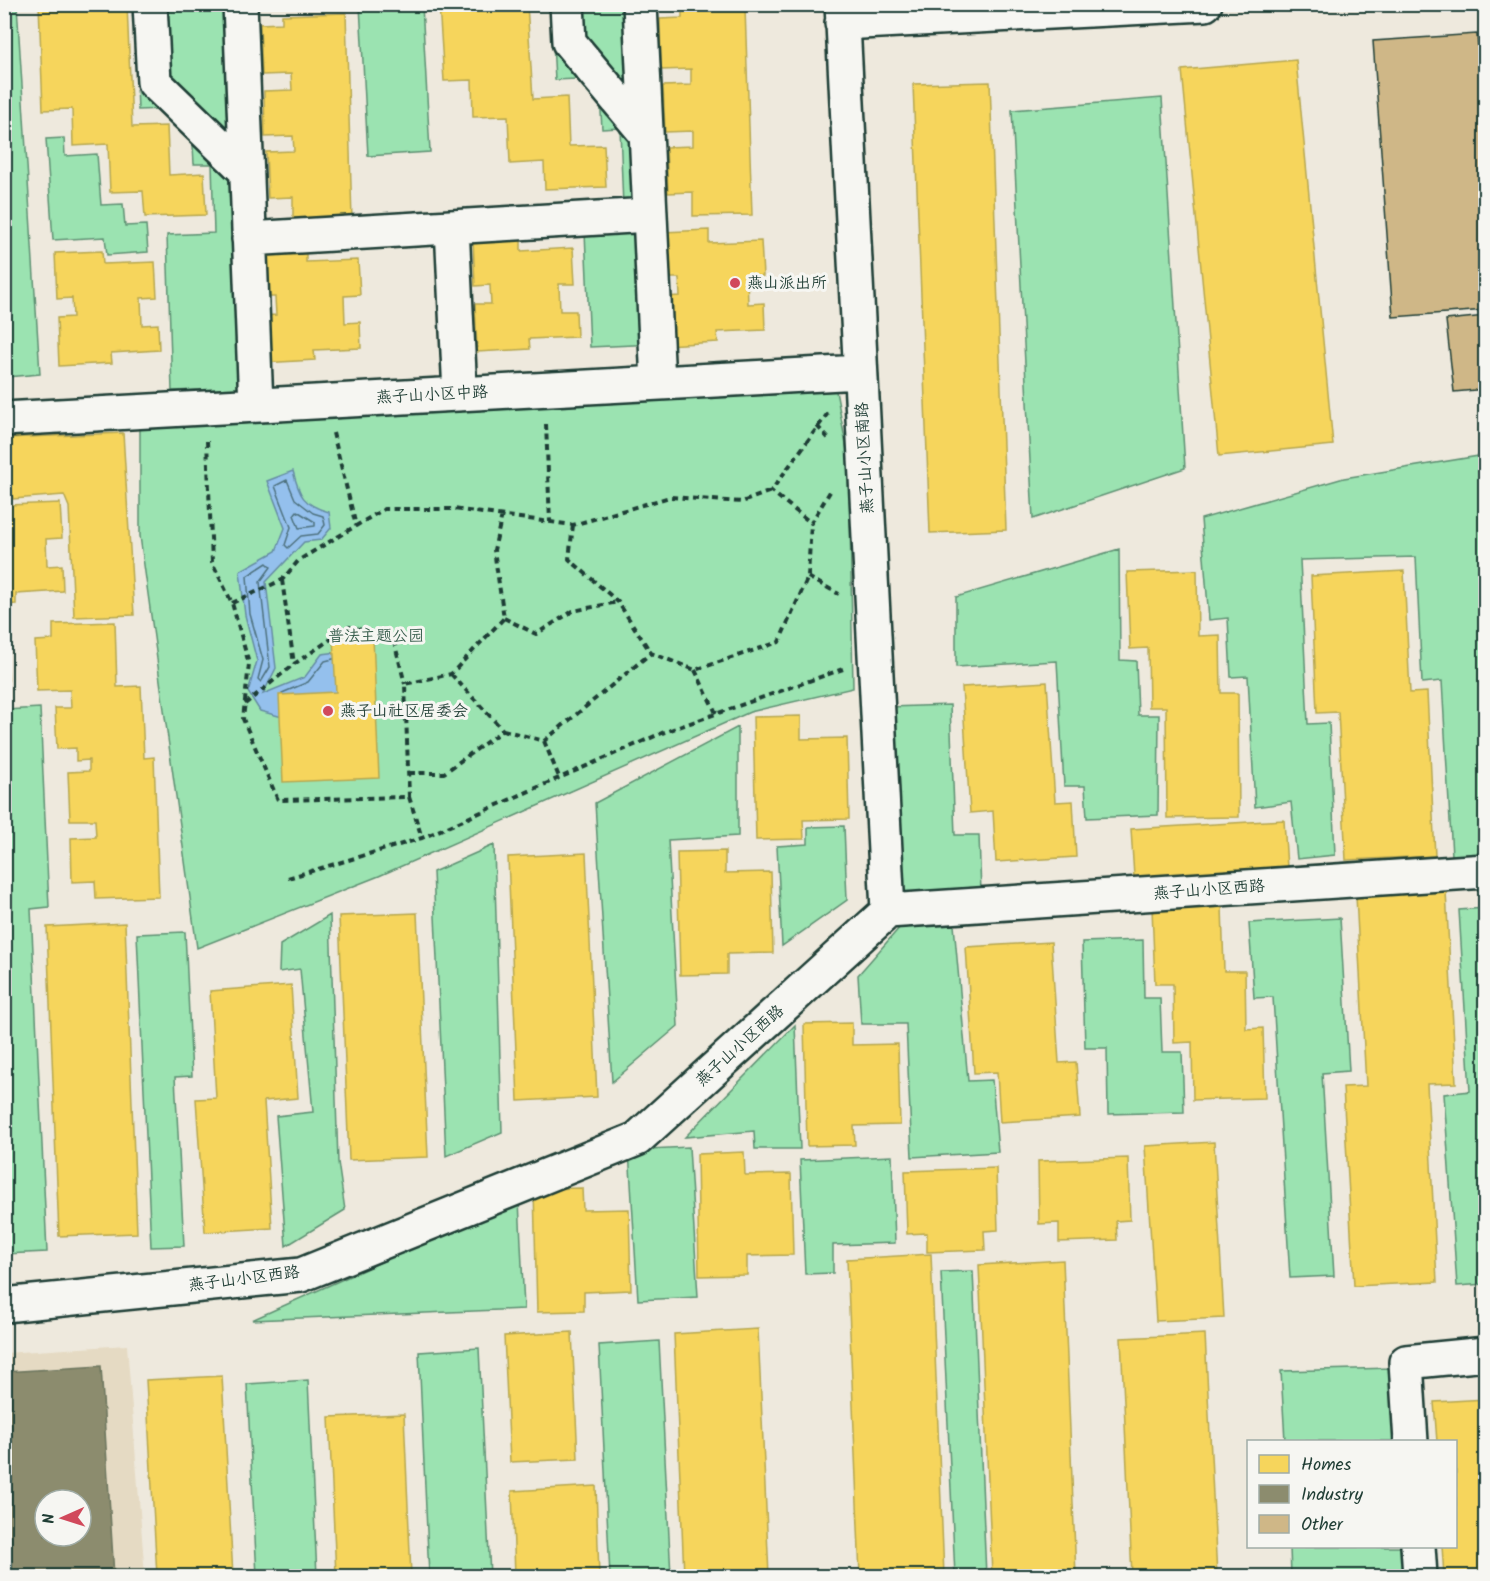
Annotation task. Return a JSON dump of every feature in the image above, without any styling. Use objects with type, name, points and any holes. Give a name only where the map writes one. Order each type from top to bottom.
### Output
[{"type":"street","points":[[150,4],[154,82],[246,171]]},
{"type":"street","points":[[240,4],[256,405]]},
{"type":"street","points":[[567,4],[568,42],[646,134]]},
{"type":"street","points":[[640,4],[658,383]]},
{"type":"street","points":[[842,14],[1205,4]]},
{"type":"street","name":"燕子山小区南路","points":[[842,14],[888,911]]},
{"type":"street","points":[[249,239],[649,214]]},
{"type":"street","points":[[452,227],[460,394]]},
{"type":"street","name":"燕子山小区中路","points":[[4,419],[860,372]]},
{"type":"street","name":"燕子山小区西路","points":[[4,1305],[301,1275],[637,1139],[888,911],[1485,871]]},
{"type":"street","points":[[1411,1440],[1406,1362],[1485,1354]]},
{"type":"street","points":[[1418,1548],[1420,1576]]},
{"type":"path","points":[[544,389],[550,522]]},
{"type":"path","points":[[324,401],[356,526]]},
{"type":"path","points":[[206,407],[212,562],[232,603],[249,664],[243,719],[278,800],[410,797]]},
{"type":"path","points":[[232,603],[282,580],[299,560],[384,509],[453,509],[573,525],[670,497],[742,502],[771,491],[818,426],[833,444]]},
{"type":"path","points":[[573,525],[569,559],[618,602],[651,653],[695,670],[779,642],[808,577],[811,523],[833,488]]},
{"type":"path","points":[[771,491],[811,523]]},
{"type":"path","points":[[502,515],[494,550],[504,618]]},
{"type":"path","points":[[282,580],[294,664]]},
{"type":"path","points":[[504,618],[536,634],[573,611],[618,602]]},
{"type":"path","points":[[405,684],[451,674],[504,618]]},
{"type":"path","points":[[245,704],[294,664],[349,627],[393,637],[405,684],[410,797],[422,838]]},
{"type":"path","points":[[544,741],[651,653]]},
{"type":"path","points":[[288,878],[422,838],[662,733],[846,668]]},
{"type":"path","points":[[695,670],[716,713]]},
{"type":"path","points":[[451,674],[503,730],[544,741]]},
{"type":"path","points":[[409,773],[444,773],[503,730]]},
{"type":"path","points":[[544,741],[559,777]]},
{"type":"shaded area","points":[[127,1345],[145,1576],[5,1576],[5,1353]]},
{"type":"green space","points":[[4,5],[17,5],[40,374],[7,377],[4,333]]},
{"type":"green space","points":[[134,5],[240,5],[255,388],[172,391],[167,235],[214,233],[212,164],[194,164],[191,108],[138,110]]},
{"type":"green space","points":[[360,5],[422,5],[430,152],[368,156]]},
{"type":"green space","points":[[551,5],[640,5],[655,344],[590,347],[584,209],[623,207],[620,128],[602,129],[599,78],[555,80]]},
{"type":"green space","points":[[1162,98],[1185,468],[1033,519],[1012,110]]},
{"type":"green space","points":[[64,138],[65,156],[97,154],[101,205],[123,204],[125,226],[146,225],[148,252],[107,255],[105,237],[53,240],[46,139]]},
{"type":"green space","name":"普法主题公园","points":[[836,391],[849,461],[853,688],[750,712],[379,876],[197,948],[140,536],[140,429]]},
{"type":"green space","points":[[1485,455],[1485,853],[1452,856],[1442,681],[1422,683],[1416,557],[1300,560],[1308,724],[1329,723],[1335,855],[1297,859],[1291,802],[1255,807],[1248,676],[1231,677],[1228,618],[1209,620],[1201,519],[1344,478]]},
{"type":"green space","points":[[1119,549],[1120,660],[1136,661],[1138,715],[1159,715],[1158,815],[1087,818],[1085,786],[1064,786],[1057,661],[956,667],[956,597]]},
{"type":"green space","points":[[950,705],[955,835],[979,835],[981,893],[896,896],[889,707]]},
{"type":"green space","points":[[40,708],[49,907],[31,909],[47,1252],[5,1254],[5,710]]},
{"type":"green space","points":[[738,727],[738,836],[668,840],[678,1026],[612,1082],[595,803]]},
{"type":"green space","points":[[844,826],[847,900],[782,946],[777,846],[808,844],[808,827]]},
{"type":"green space","points":[[494,845],[502,1132],[446,1156],[433,872]]},
{"type":"green space","points":[[1485,908],[1485,1284],[1457,1286],[1444,1094],[1470,1091],[1459,910]]},
{"type":"green space","points":[[330,915],[338,1162],[345,1210],[286,1246],[276,1116],[313,1112],[300,969],[279,972],[280,945]]},
{"type":"green space","points":[[1340,918],[1349,1071],[1322,1073],[1334,1276],[1290,1278],[1273,997],[1254,998],[1249,923]]},
{"type":"green space","points":[[954,925],[968,1081],[992,1080],[998,1152],[912,1157],[906,1024],[861,1024],[858,975],[901,926]]},
{"type":"green space","points":[[185,932],[192,1076],[175,1077],[184,1246],[151,1247],[137,934]]},
{"type":"green space","points":[[1143,940],[1144,998],[1160,998],[1162,1052],[1182,1052],[1184,1112],[1108,1114],[1107,1048],[1085,1048],[1082,942]]},
{"type":"green space","points":[[795,1025],[800,1149],[755,1149],[754,1131],[685,1137]]},
{"type":"green space","points":[[689,1147],[698,1297],[638,1300],[629,1150]]},
{"type":"green space","points":[[892,1156],[895,1243],[833,1245],[833,1273],[805,1274],[800,1160]]},
{"type":"green space","points":[[519,1200],[524,1309],[252,1320]]},
{"type":"green space","points":[[973,1271],[986,1576],[955,1576],[941,1272]]},
{"type":"green space","points":[[659,1341],[671,1576],[610,1576],[599,1345]]},
{"type":"green space","points":[[479,1348],[490,1576],[429,1576],[419,1352]]},
{"type":"green space","points":[[1392,1368],[1396,1440],[1285,1440],[1281,1371]]},
{"type":"green space","points":[[308,1380],[317,1576],[257,1576],[247,1384]]},
{"type":"green space","points":[[1290,1548],[1403,1548],[1405,1576],[1291,1576]]},
{"type":"water","points":[[293,471],[300,493],[304,498],[313,506],[329,512],[331,528],[321,540],[304,542],[266,582],[276,668],[263,694],[305,677],[322,654],[354,650],[367,678],[286,718],[260,711],[248,692],[257,661],[245,615],[240,571],[276,551],[285,528],[267,481]]},
{"type":"building: Homes","points":[[39,4],[127,4],[132,127],[167,126],[169,175],[204,173],[206,215],[145,217],[143,191],[110,192],[108,144],[73,146],[72,109],[43,110]]},
{"type":"building: Homes","points":[[439,4],[527,4],[533,99],[567,97],[569,146],[604,145],[606,187],[545,189],[544,162],[510,164],[508,116],[473,117],[472,80],[444,81]]},
{"type":"building: Homes","points":[[745,8],[752,215],[693,216],[693,192],[668,193],[666,147],[693,146],[693,131],[665,132],[663,86],[691,85],[691,69],[661,70],[660,19],[682,18],[682,10]]},
{"type":"building: Homes","points":[[346,13],[352,220],[293,221],[293,197],[268,198],[266,152],[294,151],[293,136],[265,137],[264,91],[292,90],[291,74],[262,75],[260,24],[282,23],[282,15]]},
{"type":"building: Homes","points":[[1296,60],[1333,445],[1219,456],[1182,70]]},
{"type":"building: Homes","points":[[990,82],[1006,530],[930,533],[913,84]]},
{"type":"building: Homes","points":[[709,230],[709,243],[761,241],[763,276],[747,277],[748,304],[764,303],[765,330],[717,332],[718,342],[665,345],[663,297],[680,296],[679,278],[664,278],[662,232]]},
{"type":"building: Homes","points":[[521,237],[521,251],[573,248],[575,284],[559,284],[560,311],[576,311],[577,337],[529,339],[530,349],[477,352],[475,304],[491,304],[490,285],[475,286],[473,240]]},
{"type":"building: Homes","points":[[306,249],[306,262],[358,260],[360,295],[344,296],[345,323],[360,322],[361,348],[314,350],[315,360],[262,363],[260,316],[276,315],[275,297],[260,297],[258,251]]},
{"type":"building: Homes","points":[[102,251],[103,264],[155,262],[157,297],[141,298],[142,325],[158,324],[159,350],[111,353],[112,363],[59,366],[57,318],[73,317],[72,298],[57,299],[55,253]]},
{"type":"building: Homes","points":[[123,433],[134,615],[74,617],[69,507],[64,495],[13,499],[10,486],[4,486],[4,438]]},
{"type":"building: Homes","points":[[4,492],[7,492],[8,505],[60,503],[62,538],[46,539],[47,566],[62,565],[63,591],[16,594],[16,604],[4,605]]},
{"type":"building: Homes","points":[[1197,570],[1198,636],[1220,635],[1221,693],[1238,693],[1239,817],[1167,818],[1166,707],[1149,707],[1148,648],[1130,649],[1127,572]]},
{"type":"building: Homes","points":[[1404,571],[1410,693],[1427,692],[1435,856],[1346,860],[1338,712],[1317,713],[1311,576]]},
{"type":"building: Homes","points":[[115,622],[117,687],[141,686],[144,758],[154,757],[159,897],[96,899],[95,881],[72,882],[71,838],[96,837],[95,820],[70,820],[68,772],[89,771],[89,760],[76,761],[76,748],[57,749],[55,708],[71,708],[70,690],[37,691],[35,641],[53,640],[53,624]]},
{"type":"building: Homes","points":[[4,624],[8,680],[4,680]]},
{"type":"building: Homes","name":"燕子山社区居委会","points":[[373,637],[379,778],[283,782],[279,695],[336,692],[333,638]]},
{"type":"building: Homes","points":[[1047,682],[1055,802],[1073,801],[1076,857],[996,862],[993,811],[970,813],[962,687]]},
{"type":"building: Homes","points":[[801,716],[801,739],[847,738],[849,819],[803,820],[804,839],[756,840],[753,717]]},
{"type":"building: Homes","points":[[1284,820],[1287,868],[1134,877],[1131,829]]},
{"type":"building: Homes","points":[[725,851],[725,873],[771,872],[773,953],[727,954],[727,974],[680,975],[677,852]]},
{"type":"building: Homes","points":[[586,853],[597,1097],[518,1101],[508,857]]},
{"type":"building: Homes","points":[[1446,891],[1456,1083],[1427,1084],[1437,1282],[1354,1286],[1343,1087],[1366,1086],[1356,896]]},
{"type":"building: Homes","points":[[1222,906],[1224,971],[1245,971],[1246,1029],[1263,1028],[1265,1098],[1193,1100],[1192,1042],[1174,1043],[1173,984],[1155,984],[1152,908]]},
{"type":"building: Homes","points":[[417,913],[428,1157],[349,1160],[339,916]]},
{"type":"building: Homes","points":[[125,923],[137,1233],[59,1236],[47,927]]},
{"type":"building: Homes","points":[[1051,942],[1059,1063],[1076,1062],[1080,1117],[1000,1122],[997,1072],[974,1073],[966,947]]},
{"type":"building: Homes","points":[[291,985],[298,1098],[264,1101],[272,1228],[205,1232],[196,1099],[216,1098],[210,991]]},
{"type":"building: Homes","points":[[852,1023],[852,1045],[898,1044],[900,1125],[854,1126],[855,1145],[807,1146],[804,1024]]},
{"type":"building: Homes","points":[[1214,1142],[1224,1318],[1156,1321],[1145,1146]]},
{"type":"building: Homes","points":[[744,1152],[745,1175],[791,1174],[793,1255],[747,1256],[747,1275],[699,1276],[697,1154]]},
{"type":"building: Homes","points":[[1128,1158],[1130,1220],[1116,1221],[1117,1240],[1059,1242],[1059,1223],[1039,1224],[1038,1161]]},
{"type":"building: Homes","points":[[996,1168],[998,1230],[984,1231],[985,1250],[927,1252],[927,1233],[907,1234],[905,1171]]},
{"type":"building: Homes","points":[[582,1188],[583,1210],[629,1209],[631,1290],[584,1292],[584,1311],[537,1312],[534,1189]]},
{"type":"building: Homes","points":[[931,1254],[944,1576],[860,1576],[847,1259]]},
{"type":"building: Homes","points":[[1063,1260],[1076,1576],[992,1576],[979,1265]]},
{"type":"building: Homes","points":[[758,1329],[769,1576],[684,1576],[674,1334]]},
{"type":"building: Homes","points":[[572,1332],[578,1459],[510,1462],[504,1336]]},
{"type":"building: Homes","points":[[1205,1334],[1217,1576],[1132,1576],[1121,1338]]},
{"type":"building: Homes","points":[[222,1376],[233,1576],[157,1576],[146,1380]]},
{"type":"building: Homes","points":[[1486,1399],[1486,1576],[1444,1576],[1442,1548],[1457,1548],[1457,1440],[1437,1440],[1434,1402]]},
{"type":"building: Homes","points":[[404,1414],[411,1576],[336,1576],[329,1417]]},
{"type":"building: Homes","points":[[596,1486],[599,1576],[515,1576],[512,1491]]},
{"type":"building: Industry","points":[[101,1366],[114,1576],[4,1576],[4,1372]]},
{"type":"building: Other","points":[[1477,34],[1486,157],[1486,310],[1393,317],[1373,41]]},
{"type":"building: Other","points":[[1486,316],[1486,389],[1454,392],[1446,320]]},
{"type":"place","name":"燕山派出所","points":[[735,283]]},
{"type":"place","name":"燕子山社区居委会","points":[[328,711]]}]
